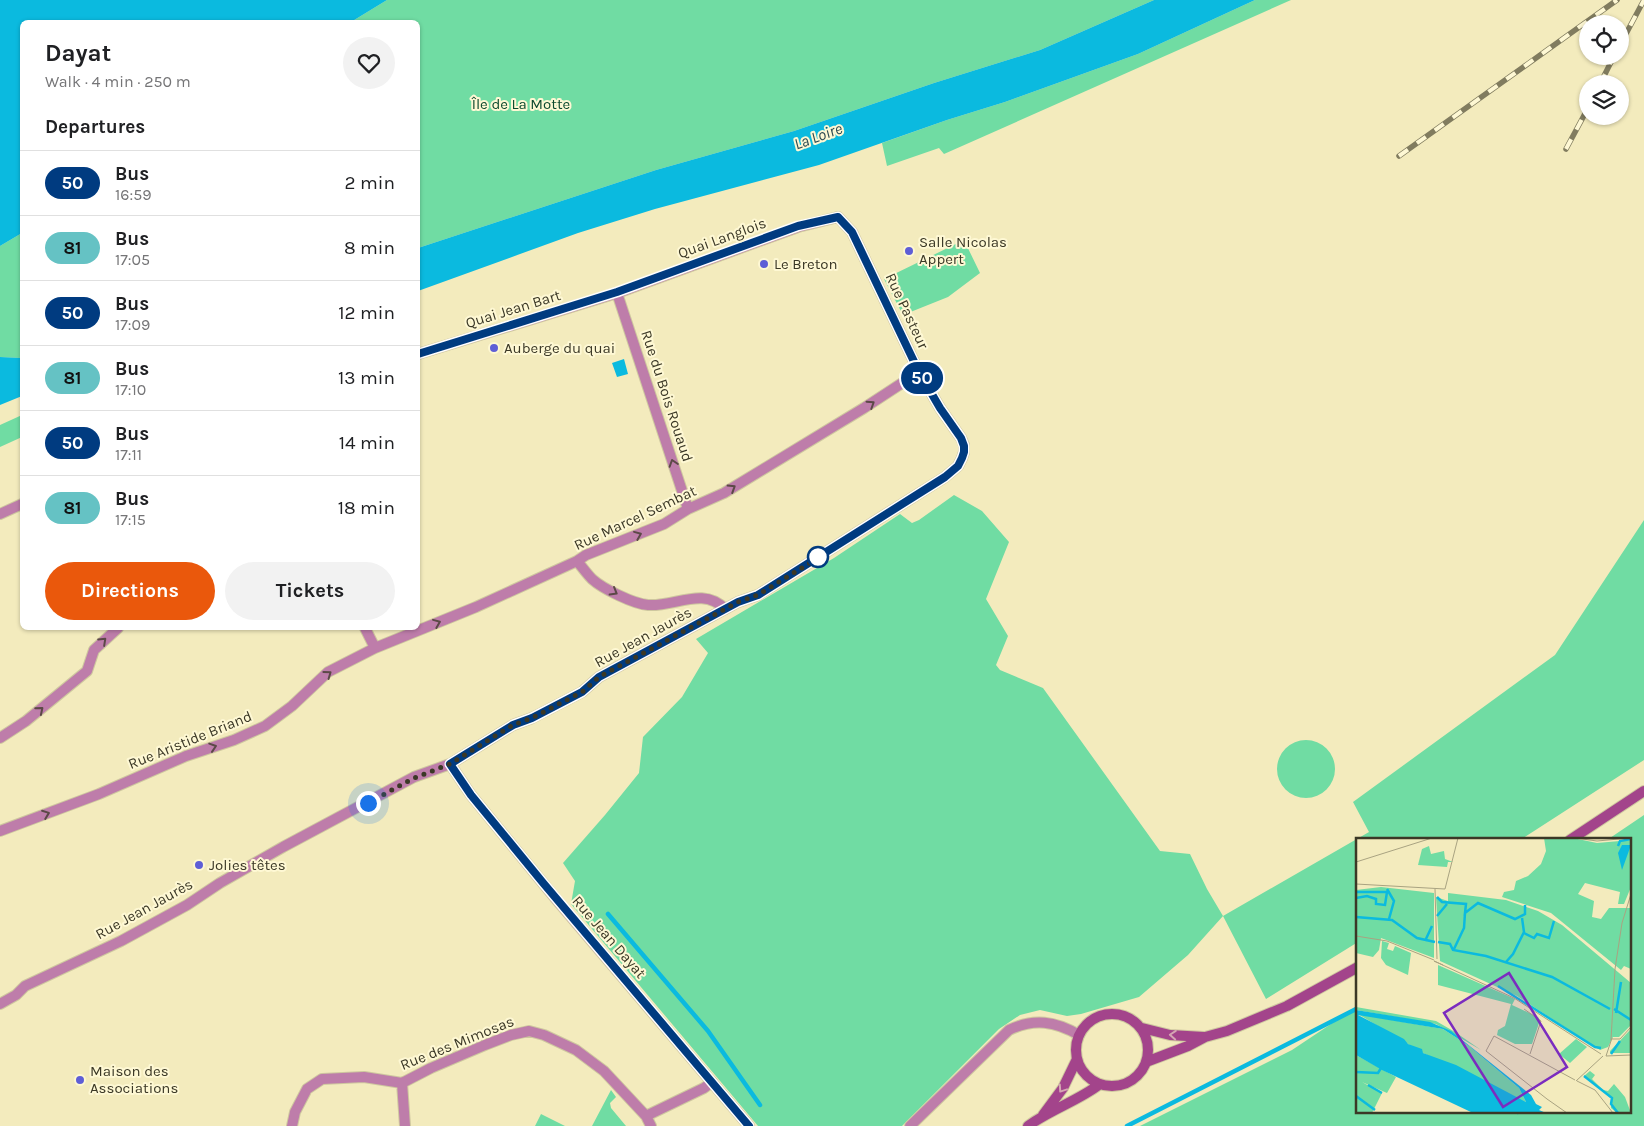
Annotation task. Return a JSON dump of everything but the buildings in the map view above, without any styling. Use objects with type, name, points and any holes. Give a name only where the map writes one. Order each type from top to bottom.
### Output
[{"type":"main road","points":[[1573,838],[1644,791]]},
{"type":"main road","points":[[1146,1062],[1287,1006],[1356,968]]},
{"type":"main road","points":[[1109,1013],[1127,1016],[1142,1028],[1148,1047],[1146,1062],[1138,1076],[1127,1083],[1116,1086],[1100,1084],[1087,1076],[1077,1059],[1076,1048],[1079,1035],[1085,1025],[1100,1015],[1109,1013]]},
{"type":"main road","points":[[1142,1028],[1170,1035],[1205,1037]]},
{"type":"main road","points":[[1042,1116],[1063,1088],[1077,1059]]},
{"type":"main road","points":[[1028,1126],[1042,1116],[1075,1100],[1100,1084]]},
{"type":"street","name":"Quai Langlois","points":[[617,292],[798,226],[838,217]]},
{"type":"street","name":"Rue Pasteur","points":[[838,217],[852,232],[919,372],[940,408],[961,438],[964,452],[953,471]]},
{"type":"street","name":"Quai Jean Bart","points":[[420,353],[617,292]]},
{"type":"street","name":"Rue du Bois Rouaud","points":[[617,292],[688,509]]},
{"type":"street","name":"Rue Marcel Sembat","points":[[420,630],[476,607],[577,561],[586,555],[664,524],[688,509],[724,493],[864,408],[919,372]]},
{"type":"street","name":"Rue Jean Jaurès","points":[[0,1004],[16,995],[26,986],[121,941],[186,905],[283,847],[414,778],[450,764],[513,725],[532,718],[582,692],[599,677],[744,599],[758,595],[953,471]]},
{"type":"street","points":[[0,514],[20,505]]},
{"type":"street","points":[[577,561],[593,580],[638,604],[651,605],[707,597],[720,602],[726,609]]},
{"type":"street","points":[[0,738],[26,721],[87,670],[94,650],[116,630]]},
{"type":"street","points":[[366,630],[375,648]]},
{"type":"street","name":"Rue Marcel Sembat","points":[[375,648],[419,630]]},
{"type":"street","name":"Rue Aristide Briand","points":[[0,831],[99,794],[186,756],[234,740],[265,726],[292,706],[328,672],[375,648]]},
{"type":"street","name":"Rue Jean Dayat","points":[[450,764],[471,795],[544,884],[749,1126]]},
{"type":"street","points":[[910,1126],[1009,1030],[1029,1022],[1038,1022],[1063,1027],[1079,1035]]},
{"type":"street","name":"Rue des Mimosas","points":[[292,1126],[295,1112],[307,1089],[322,1080],[364,1077],[402,1083],[484,1045],[511,1035],[529,1031],[544,1035],[576,1050],[604,1071],[646,1116],[651,1126]]},
{"type":"street","points":[[646,1116],[704,1088],[712,1082]]},
{"type":"street","points":[[402,1083],[405,1126]]},
{"type":"green space","name":"Île de La Motte","points":[[387,0],[1154,0],[1040,50],[934,83],[794,131],[656,170],[420,247],[420,20],[354,20]]},
{"type":"green space","points":[[1255,0],[1291,0],[944,154],[939,148],[887,166],[882,143],[1005,102],[1138,54]]},
{"type":"green space","points":[[20,234],[20,358],[0,357],[0,246]]},
{"type":"green space","points":[[964,240],[980,273],[948,297],[903,315],[884,279]]},
{"type":"green space","points":[[20,416],[20,438],[0,447],[0,425]]},
{"type":"green space","points":[[954,495],[982,511],[1009,542],[986,599],[1008,636],[996,665],[1000,670],[1043,688],[1160,851],[1190,854],[1223,916],[1188,955],[1139,997],[1081,1014],[1067,1016],[1040,1010],[1020,1015],[999,1029],[902,1126],[758,1126],[571,904],[575,881],[563,863],[639,773],[643,737],[682,697],[708,653],[696,639],[834,558],[900,514],[912,523]]},
{"type":"green space","points":[[1644,520],[1644,760],[1523,838],[1359,838],[1369,832],[1353,802],[1555,655]]},
{"type":"green space","points":[[1306,740],[1317,742],[1330,753],[1335,769],[1333,780],[1322,793],[1306,798],[1295,796],[1282,785],[1277,769],[1279,758],[1290,745]]},
{"type":"green space","points":[[1644,815],[1644,1126],[1140,1126],[1292,1050],[1356,1007],[1356,1114],[1632,1114],[1632,838],[1610,838]]},
{"type":"green space","points":[[1356,839],[1356,943],[1266,999],[1223,916]]},
{"type":"green space","points":[[611,1090],[616,1097],[610,1103],[611,1108],[626,1126],[592,1126]]},
{"type":"green space","points":[[541,1114],[565,1126],[535,1126]]},
{"type":"water","points":[[0,0],[387,0],[354,20],[20,20],[20,234],[0,246]]},
{"type":"water","name":"La Loire","points":[[1154,0],[1255,0],[1138,54],[1005,102],[947,120],[819,165],[655,209],[578,233],[420,290],[420,247],[656,170],[794,131],[934,83],[1040,50]]},
{"type":"water","points":[[0,357],[20,358],[20,397],[0,405]]},
{"type":"water","points":[[624,359],[628,374],[617,377],[612,363]]},
{"type":"waterway","points":[[608,914],[708,1031],[760,1105]]},
{"type":"waterway","points":[[1127,1126],[1356,1009]]},
{"type":"railway","points":[[1399,156],[1617,0]]},
{"type":"railway","points":[[1629,28],[1644,0]]},
{"type":"railway","points":[[1604,75],[1610,65]]},
{"type":"railway","points":[[1566,149],[1579,125]]},
{"type":"bus line","name":"50","points":[[420,353],[617,292],[798,226],[838,217],[852,232],[919,372],[940,408],[961,438],[964,452],[958,466],[953,471],[837,546],[758,595],[738,602],[599,677],[582,692],[532,718],[513,725],[450,764],[471,795],[544,884],[749,1126]]},
{"type":"place","name":"Salle Nicolas Appert","points":[[909,251]]},
{"type":"place","name":"Le Breton","points":[[764,264]]},
{"type":"place","name":"Auberge du quai","points":[[494,348]]},
{"type":"place","name":"Jolies têtes","points":[[199,865]]},
{"type":"place","name":"Maison des Associations","points":[[80,1080]]},
{"type":"route","points":[[368,803],[414,778],[450,764],[513,725],[532,718],[582,692],[599,677],[738,602],[758,595],[821,556],[818,557]]}]
